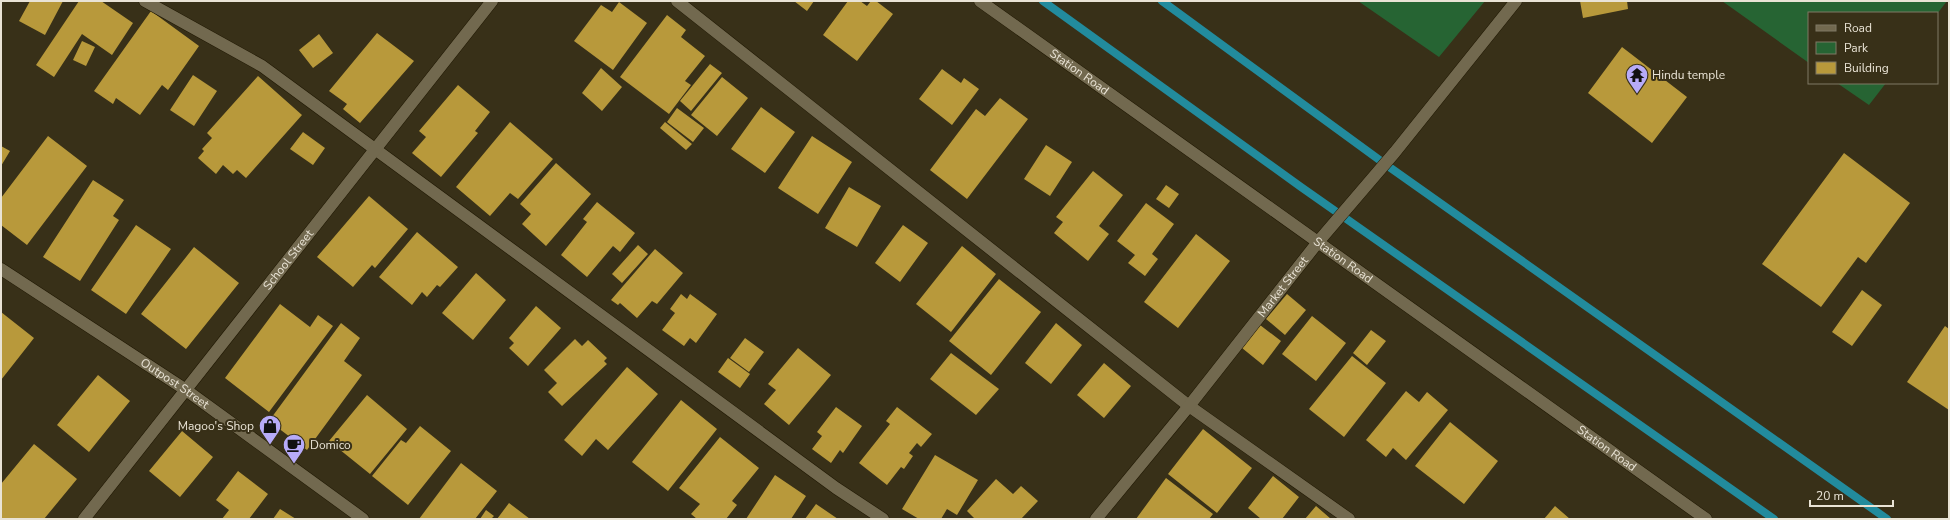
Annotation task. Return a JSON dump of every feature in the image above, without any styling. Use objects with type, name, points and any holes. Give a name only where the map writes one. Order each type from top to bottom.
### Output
[{"type":"street","points":[[145,1],[262,66],[836,488],[884,519]]},
{"type":"street","name":"School Street","points":[[84,519],[492,1]]},
{"type":"street","points":[[677,1],[1189,406],[1349,519]]},
{"type":"street","name":"Station Road","points":[[980,1],[1321,238],[1706,519]]},
{"type":"street","name":"Market Street","points":[[1096,519],[1189,406],[1321,238],[1395,152],[1516,1]]},
{"type":"street","name":"Outpost Street","points":[[1,269],[186,390],[363,519]]},
{"type":"green space","points":[[1358,1],[1485,1],[1439,57]]},
{"type":"green space","points":[[1722,1],[1947,1],[1938,13],[1808,12],[1808,62]]},
{"type":"green space","points":[[1838,84],[1885,84],[1869,105]]},
{"type":"building","points":[[30,1],[63,1],[45,35],[19,21]]},
{"type":"building","points":[[79,1],[101,1],[133,23],[112,55],[82,34],[54,77],[36,65]]},
{"type":"building","points":[[794,1],[814,1],[807,11]]},
{"type":"building","points":[[848,1],[860,1],[867,6],[871,1],[876,1],[893,14],[857,61],[823,35]]},
{"type":"building","points":[[1580,1],[1627,1],[1628,9],[1583,18]]},
{"type":"building","points":[[619,2],[647,23],[613,70],[574,41],[601,5],[612,12]]},
{"type":"building","points":[[151,11],[199,46],[168,90],[162,85],[140,115],[116,98],[113,104],[94,91]]},
{"type":"building","points":[[667,15],[686,30],[681,37],[705,56],[685,81],[691,85],[669,114],[620,77]]},
{"type":"building","points":[[377,33],[414,61],[360,123],[343,109],[347,104],[329,91]]},
{"type":"building","points":[[319,34],[333,53],[313,68],[299,50]]},
{"type":"building","points":[[82,41],[95,47],[86,66],[73,60]]},
{"type":"building","name":"Hindu temple","points":[[1622,47],[1687,97],[1652,143],[1588,93]]},
{"type":"building","points":[[710,64],[722,73],[691,111],[680,101]]},
{"type":"building","points":[[601,68],[622,87],[602,111],[582,93]]},
{"type":"building","points":[[942,69],[961,83],[964,78],[979,89],[952,125],[919,99]]},
{"type":"building","points":[[193,75],[217,91],[194,126],[170,110]]},
{"type":"building","points":[[258,76],[302,115],[246,178],[237,170],[233,174],[223,165],[216,174],[198,158],[204,151],[202,149],[212,138],[207,133]]},
{"type":"building","points":[[722,77],[748,98],[717,136],[691,115]]},
{"type":"building","points":[[458,85],[490,112],[475,131],[478,133],[441,177],[412,153],[426,137],[419,131]]},
{"type":"building","points":[[1000,98],[1028,119],[967,199],[930,170],[976,109],[985,116]]},
{"type":"building","points":[[761,107],[795,132],[765,173],[731,149]]},
{"type":"building","points":[[677,108],[704,128],[693,142],[667,122]]},
{"type":"building","points":[[510,122],[553,159],[518,199],[510,193],[490,216],[456,187]]},
{"type":"building","points":[[665,122],[692,144],[686,150],[660,128]]},
{"type":"building","points":[[303,132],[325,148],[313,165],[290,149]]},
{"type":"building","points":[[48,136],[87,166],[27,245],[1,225],[1,198]]},
{"type":"building","points":[[812,136],[852,162],[818,214],[778,188]]},
{"type":"building","points":[[1046,145],[1072,162],[1050,196],[1024,179]]},
{"type":"building","points":[[1,146],[10,151],[1,166]]},
{"type":"building","points":[[1844,153],[1910,203],[1866,263],[1858,257],[1821,307],[1762,264]]},
{"type":"building","points":[[556,163],[591,194],[546,246],[522,224],[531,214],[520,204]]},
{"type":"building","points":[[1093,171],[1123,195],[1099,226],[1109,234],[1088,261],[1054,233],[1063,222],[1056,217]]},
{"type":"building","points":[[93,180],[124,200],[113,216],[119,220],[80,281],[43,257]]},
{"type":"building","points":[[1166,185],[1179,194],[1169,208],[1156,199]]},
{"type":"building","points":[[849,187],[881,206],[857,247],[825,228]]},
{"type":"building","points":[[369,196],[408,229],[375,268],[372,265],[353,287],[317,257]]},
{"type":"building","points":[[597,202],[635,233],[620,252],[613,246],[587,277],[561,255],[587,222],[583,219]]},
{"type":"building","points":[[1146,203],[1174,224],[1152,254],[1158,259],[1145,276],[1128,263],[1135,255],[1117,241]]},
{"type":"building","points":[[136,225],[171,249],[126,314],[91,290]]},
{"type":"building","points":[[903,225],[928,243],[900,282],[875,263]]},
{"type":"building","points":[[417,232],[458,267],[440,287],[437,285],[427,297],[422,292],[412,305],[379,277]]},
{"type":"building","points":[[1196,234],[1230,261],[1178,328],[1144,302]]},
{"type":"building","points":[[638,245],[648,254],[622,283],[612,274]]},
{"type":"building","points":[[962,246],[996,274],[951,332],[916,304]]},
{"type":"building","points":[[194,247],[239,283],[186,349],[141,314]]},
{"type":"building","points":[[655,249],[683,273],[657,304],[652,301],[637,318],[620,303],[618,305],[611,300]]},
{"type":"building","points":[[476,273],[506,300],[473,340],[442,313]]},
{"type":"building","points":[[999,279],[1041,312],[991,375],[949,341]]},
{"type":"building","points":[[1862,290],[1882,305],[1852,346],[1832,332]]},
{"type":"building","points":[[681,294],[687,299],[690,294],[717,314],[696,343],[690,338],[684,346],[662,330],[675,313],[670,309]]},
{"type":"building","points":[[1287,294],[1306,310],[1285,335],[1266,319]]},
{"type":"building","points":[[280,304],[310,327],[318,315],[333,326],[269,412],[225,378]]},
{"type":"building","points":[[536,306],[561,328],[528,366],[509,348],[514,343],[509,338]]},
{"type":"building","points":[[1,312],[34,338],[1,380]]},
{"type":"building","points":[[1312,316],[1346,343],[1316,381],[1282,354]]},
{"type":"building","points":[[341,323],[360,338],[344,361],[362,375],[307,450],[269,421]]},
{"type":"building","points":[[1056,323],[1082,345],[1051,384],[1025,363]]},
{"type":"building","points":[[1260,325],[1281,341],[1263,365],[1242,348]]},
{"type":"building","points":[[1945,326],[1949,329],[1949,410],[1907,382]]},
{"type":"building","points":[[1371,330],[1386,341],[1367,365],[1353,353]]},
{"type":"building","points":[[745,338],[764,352],[749,372],[730,358]]},
{"type":"building","points":[[575,339],[582,346],[588,340],[607,358],[604,361],[607,364],[562,406],[548,392],[557,383],[544,370]]},
{"type":"building","points":[[798,348],[831,375],[789,425],[764,404],[776,390],[768,384]]},
{"type":"building","points":[[951,353],[999,389],[976,415],[930,379]]},
{"type":"building","points":[[1352,356],[1386,383],[1344,437],[1309,409]]},
{"type":"building","points":[[728,358],[750,374],[740,388],[718,372]]},
{"type":"building","points":[[1104,363],[1131,386],[1104,418],[1077,395]]},
{"type":"building","points":[[627,367],[658,394],[608,450],[596,439],[582,456],[564,440]]},
{"type":"building","points":[[98,375],[130,401],[89,452],[57,425]]},
{"type":"building","points":[[1406,391],[1419,402],[1427,392],[1448,410],[1406,460],[1393,448],[1386,457],[1366,440]]},
{"type":"building","points":[[367,395],[407,429],[370,474],[329,441]]},
{"type":"building","points":[[681,400],[717,429],[668,491],[632,462]]},
{"type":"building","points":[[836,407],[862,426],[843,453],[840,450],[831,463],[812,449],[822,436],[817,432]]},
{"type":"building","points":[[897,407],[932,434],[921,447],[917,443],[909,453],[913,456],[904,469],[901,467],[887,485],[859,463],[890,424],[886,421]]},
{"type":"building","points":[[1450,422],[1498,461],[1464,504],[1415,466]]},
{"type":"building","points":[[420,426],[451,451],[408,505],[372,476],[401,440],[406,443]]},
{"type":"building","points":[[1203,429],[1252,468],[1217,513],[1168,474]]},
{"type":"building","points":[[182,431],[213,457],[180,497],[149,471]]},
{"type":"building","points":[[720,437],[759,468],[732,501],[737,505],[726,519],[697,519],[691,514],[700,504],[679,488]]},
{"type":"building","points":[[34,444],[77,479],[44,519],[1,519],[1,484]]},
{"type":"building","points":[[935,455],[978,480],[957,515],[947,509],[941,519],[919,519],[902,509]]},
{"type":"building","points":[[461,463],[497,491],[475,519],[419,519]]},
{"type":"building","points":[[238,471],[268,494],[249,519],[222,519],[229,510],[216,500]]},
{"type":"building","points":[[775,475],[806,496],[791,519],[746,519]]},
{"type":"building","points":[[1273,476],[1299,497],[1282,519],[1261,519],[1248,508]]},
{"type":"building","points":[[1166,478],[1213,514],[1209,519],[1136,519]]},
{"type":"building","points":[[996,479],[1013,494],[1021,486],[1038,501],[1021,519],[975,519],[967,511]]},
{"type":"building","points":[[509,503],[530,519],[497,519]]},
{"type":"building","points":[[816,504],[838,519],[805,519]]},
{"type":"building","points":[[1316,506],[1331,519],[1305,519]]},
{"type":"building","points":[[1555,506],[1570,519],[1544,519]]},
{"type":"building","points":[[280,509],[296,519],[273,519]]},
{"type":"building","points":[[486,510],[494,516],[491,519],[480,519]]},
{"type":"waterway","points":[[1043,1],[1301,187],[1774,519]]},
{"type":"waterway","points":[[1162,1],[1385,164],[1887,519]]},
{"type":"place","name":"Hindu temple","points":[[1637,94]]},
{"type":"place","name":"Magoo's Shop","points":[[270,446]]},
{"type":"place","name":"Domico","points":[[294,464]]}]
